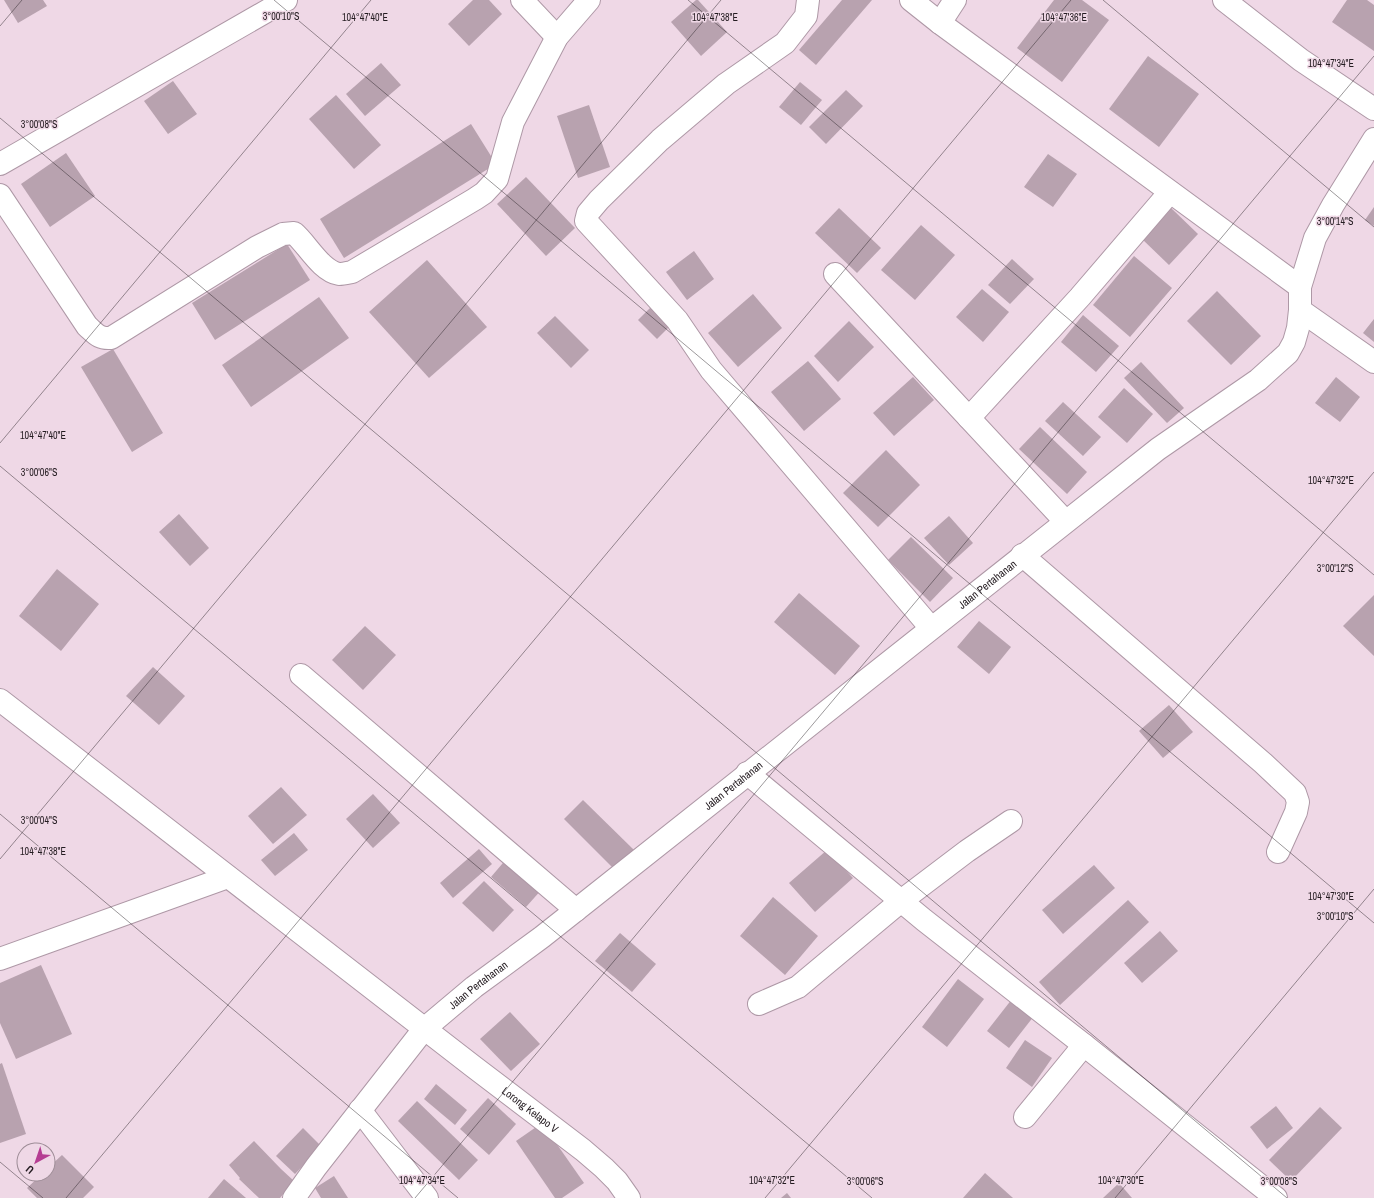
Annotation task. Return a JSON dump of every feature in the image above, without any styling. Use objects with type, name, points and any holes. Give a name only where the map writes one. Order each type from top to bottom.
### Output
[{"type":"street","points":[[0,164],[286,0]]},
{"type":"street","points":[[522,0],[557,37]]},
{"type":"street","points":[[0,195],[87,326],[96,335],[103,339],[111,338],[257,247],[283,234],[294,233],[302,240],[325,268],[341,274],[352,272],[475,199],[492,186],[498,179],[513,122],[557,37],[589,0]]},
{"type":"street","points":[[808,0],[806,16],[785,43],[726,84],[660,140],[599,200],[588,213],[586,221],[677,320],[711,370],[931,628]]},
{"type":"street","points":[[911,0],[1300,287]]},
{"type":"street","points":[[940,22],[955,0]]},
{"type":"street","points":[[1224,0],[1301,60],[1374,109]]},
{"type":"street","name":"Jalan Pertahanan","points":[[294,1198],[316,1166],[424,1029],[474,987],[542,937],[1022,555],[1158,449],[1258,380],[1288,353],[1294,342],[1300,310],[1300,287],[1315,238],[1333,205],[1374,139]]},
{"type":"street","points":[[969,418],[1080,297],[1170,192]]},
{"type":"street","points":[[835,274],[1066,521]]},
{"type":"street","points":[[1300,310],[1374,362]]},
{"type":"street","points":[[1022,555],[1263,763],[1295,793],[1298,802],[1296,812],[1278,852]]},
{"type":"street","points":[[301,675],[576,910]]},
{"type":"street","name":"Lorong Kelapo V","points":[[0,700],[424,1029],[583,1150],[604,1168],[629,1198]]},
{"type":"street","points":[[747,773],[901,901],[1276,1198]]},
{"type":"street","points":[[759,1004],[798,987],[901,901],[1011,821]]},
{"type":"street","points":[[0,959],[228,877]]},
{"type":"street","points":[[1025,1117],[1084,1045]]},
{"type":"street","points":[[360,1110],[427,1198]]},
{"type":"building","points":[[4,0],[43,0],[47,6],[18,23]]},
{"type":"building","points":[[473,0],[489,0],[502,14],[469,46],[448,24]]},
{"type":"building","points":[[696,0],[698,0],[727,32],[701,56],[671,22]]},
{"type":"building","points":[[842,0],[872,0],[816,65],[799,50]]},
{"type":"building","points":[[1054,0],[1082,0],[1109,20],[1062,82],[1017,48]]},
{"type":"building","points":[[1347,0],[1367,0],[1374,5],[1374,51],[1332,22]]},
{"type":"building","points":[[1148,56],[1199,94],[1159,147],[1109,109]]},
{"type":"building","points":[[381,63],[401,85],[365,116],[346,94]]},
{"type":"building","points":[[173,81],[197,114],[168,134],[144,101]]},
{"type":"building","points":[[800,82],[822,100],[801,125],[779,107]]},
{"type":"building","points":[[846,90],[863,106],[826,144],[809,127]]},
{"type":"building","points":[[336,95],[381,145],[354,169],[309,119]]},
{"type":"building","points":[[589,105],[610,167],[578,178],[557,116]]},
{"type":"building","points":[[471,124],[496,164],[344,258],[320,219]]},
{"type":"building","points":[[66,153],[95,196],[50,227],[21,184]]},
{"type":"building","points":[[1048,154],[1077,174],[1053,207],[1024,187]]},
{"type":"building","points":[[526,177],[575,228],[546,256],[497,204]]},
{"type":"building","points":[[1170,207],[1198,234],[1169,265],[1141,238]]},
{"type":"building","points":[[1374,207],[1374,226],[1365,220]]},
{"type":"building","points":[[839,208],[881,248],[857,273],[815,233]]},
{"type":"building","points":[[921,225],[955,255],[915,300],[881,270]]},
{"type":"building","points":[[287,244],[310,280],[215,340],[192,303]]},
{"type":"building","points":[[694,251],[714,279],[687,300],[666,272]]},
{"type":"building","points":[[1134,256],[1172,288],[1130,337],[1093,305]]},
{"type":"building","points":[[1012,259],[1034,279],[1010,304],[988,285]]},
{"type":"building","points":[[427,260],[487,327],[429,378],[369,312]]},
{"type":"building","points":[[982,289],[1009,312],[983,342],[956,317]]},
{"type":"building","points":[[1217,291],[1261,336],[1231,365],[1187,321]]},
{"type":"building","points":[[753,294],[782,328],[738,367],[708,333]]},
{"type":"building","points":[[319,297],[349,338],[251,407],[222,365]]},
{"type":"building","points":[[655,303],[674,322],[657,339],[638,320]]},
{"type":"building","points":[[1083,315],[1119,346],[1096,372],[1061,342]]},
{"type":"building","points":[[555,316],[589,350],[571,368],[537,333]]},
{"type":"building","points":[[1374,319],[1374,342],[1363,333]]},
{"type":"building","points":[[849,321],[874,347],[838,382],[814,356]]},
{"type":"building","points":[[113,349],[163,433],[132,452],[81,367]]},
{"type":"building","points":[[808,361],[841,399],[804,431],[771,392]]},
{"type":"building","points":[[1141,362],[1184,408],[1167,423],[1124,378]]},
{"type":"building","points":[[913,377],[934,400],[894,436],[873,413]]},
{"type":"building","points":[[1336,377],[1360,397],[1340,422],[1315,403]]},
{"type":"building","points":[[1124,388],[1153,414],[1127,443],[1098,417]]},
{"type":"building","points":[[1063,402],[1101,437],[1083,456],[1045,421]]},
{"type":"building","points":[[1040,427],[1087,472],[1067,494],[1019,449]]},
{"type":"building","points":[[886,450],[920,485],[878,527],[843,493]]},
{"type":"building","points":[[179,514],[209,548],[190,566],[159,532]]},
{"type":"building","points":[[949,516],[973,543],[949,565],[924,538]]},
{"type":"building","points":[[911,537],[953,578],[930,602],[888,560]]},
{"type":"building","points":[[57,569],[99,604],[61,651],[19,616]]},
{"type":"building","points":[[799,593],[860,646],[835,675],[774,622]]},
{"type":"building","points":[[1374,595],[1374,656],[1343,626]]},
{"type":"building","points":[[979,621],[1011,647],[989,674],[957,647]]},
{"type":"building","points":[[365,626],[396,655],[363,690],[332,660]]},
{"type":"building","points":[[153,667],[185,696],[159,725],[126,696]]},
{"type":"building","points":[[1169,705],[1193,732],[1163,758],[1139,731]]},
{"type":"building","points":[[281,787],[307,815],[273,844],[248,816]]},
{"type":"building","points":[[373,794],[400,823],[373,848],[346,819]]},
{"type":"building","points":[[583,800],[634,850],[615,870],[564,819]]},
{"type":"building","points":[[294,833],[308,850],[275,876],[261,860]]},
{"type":"building","points":[[479,849],[492,864],[453,898],[440,883]]},
{"type":"building","points":[[827,850],[853,878],[815,912],[789,883]]},
{"type":"building","points":[[508,857],[543,888],[526,907],[491,877]]},
{"type":"building","points":[[1094,865],[1115,888],[1063,934],[1042,910]]},
{"type":"building","points":[[484,881],[514,910],[493,932],[462,903]]},
{"type":"building","points":[[773,897],[818,936],[785,975],[740,936]]},
{"type":"building","points":[[1128,900],[1149,922],[1060,1005],[1039,982]]},
{"type":"building","points":[[1160,931],[1178,951],[1142,983],[1124,963]]},
{"type":"building","points":[[620,933],[656,964],[632,992],[595,961]]},
{"type":"building","points":[[41,965],[72,1034],[16,1059],[0,1023],[0,983]]},
{"type":"building","points":[[958,979],[984,999],[947,1047],[922,1027]]},
{"type":"building","points":[[1012,999],[1034,1016],[1009,1048],[987,1031]]},
{"type":"building","points":[[510,1012],[540,1044],[511,1071],[480,1039]]},
{"type":"building","points":[[1025,1040],[1052,1058],[1032,1087],[1006,1068]]},
{"type":"building","points":[[2,1063],[26,1134],[0,1143],[0,1064]]},
{"type":"building","points":[[436,1084],[467,1110],[455,1125],[424,1099]]},
{"type":"building","points":[[488,1098],[516,1124],[489,1155],[460,1129]]},
{"type":"building","points":[[417,1101],[478,1160],[459,1180],[398,1121]]},
{"type":"building","points":[[1276,1106],[1293,1128],[1267,1149],[1250,1127]]},
{"type":"building","points":[[1320,1107],[1342,1128],[1291,1181],[1269,1160]]},
{"type":"building","points":[[542,1123],[584,1183],[562,1198],[555,1198],[516,1141]]},
{"type":"building","points":[[303,1128],[321,1146],[295,1174],[276,1156]]},
{"type":"building","points":[[254,1141],[294,1181],[280,1198],[259,1198],[239,1179],[240,1178],[229,1165]]},
{"type":"building","points":[[62,1155],[94,1187],[83,1198],[37,1198],[27,1188],[33,1182],[56,1182],[56,1161]]},
{"type":"building","points":[[985,1173],[1013,1198],[963,1198]]},
{"type":"building","points":[[334,1176],[348,1198],[321,1198],[315,1188]]},
{"type":"building","points":[[224,1179],[246,1198],[208,1198]]},
{"type":"building","points":[[1119,1183],[1132,1198],[1103,1198]]},
{"type":"building","points":[[787,1193],[791,1198],[781,1198]]}]
